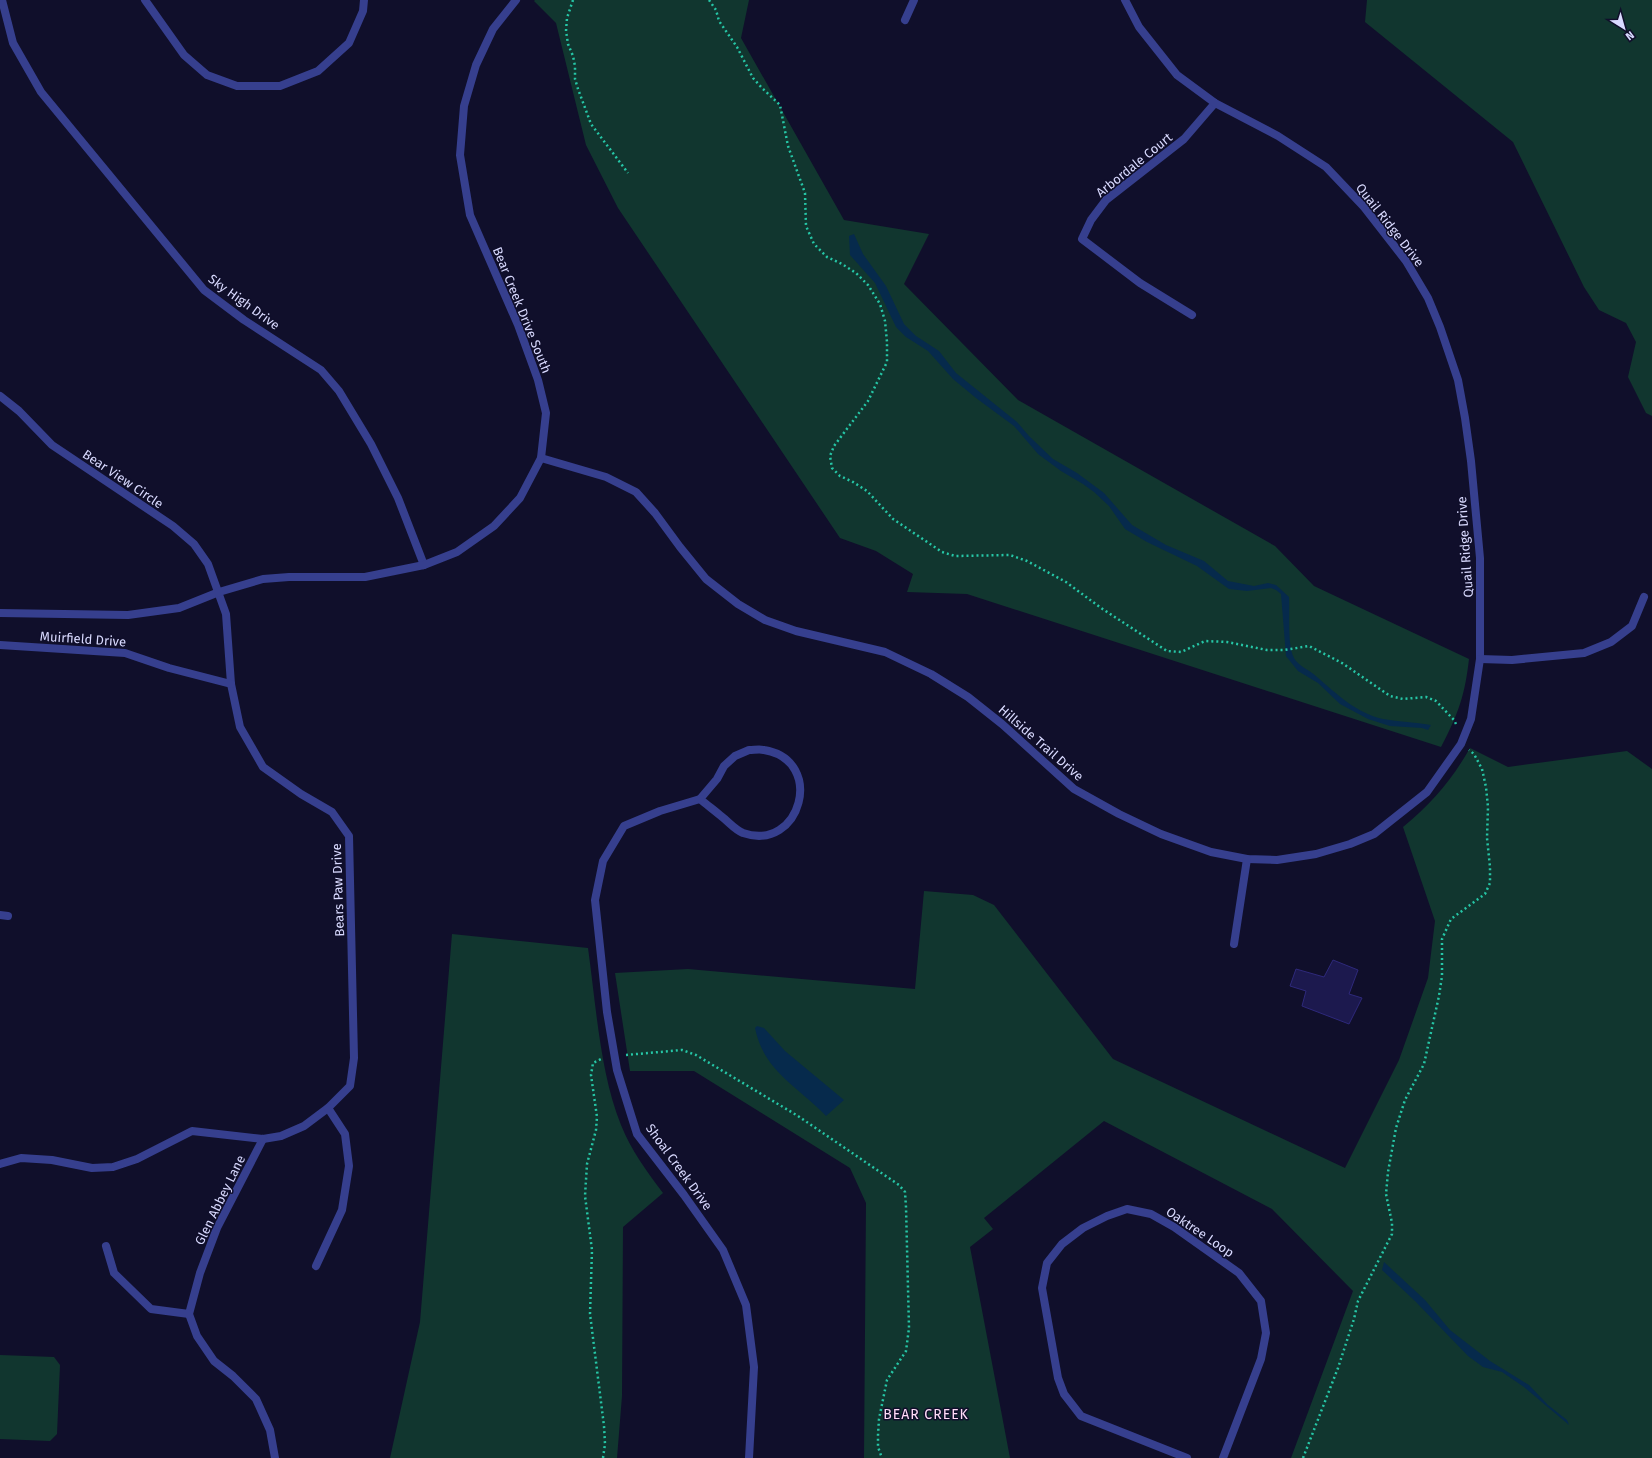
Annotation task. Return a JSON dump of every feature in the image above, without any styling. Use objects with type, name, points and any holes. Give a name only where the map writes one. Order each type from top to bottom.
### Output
[{"type":"street","name":"Sky High Drive","points":[[2,0],[13,43],[41,92],[204,290],[244,320],[321,370],[339,391],[371,444],[398,498],[424,564]]},
{"type":"street","points":[[144,0],[184,55],[208,75],[237,86],[280,86],[318,71],[349,43],[363,10],[364,0]]},
{"type":"street","name":"Bear Creek Drive South","points":[[0,613],[128,615],[179,608],[219,592],[263,579],[289,577],[365,577],[424,564],[457,552],[494,526],[520,498],[541,458],[546,413],[538,380],[518,325],[470,215],[460,155],[464,106],[476,65],[493,29],[516,0]]},
{"type":"street","points":[[905,20],[914,0]]},
{"type":"street","name":"Quail Ridge Drive","points":[[1125,0],[1139,28],[1177,75],[1215,103],[1278,136],[1326,167],[1364,207],[1406,261],[1428,298],[1440,327],[1458,380],[1465,418],[1480,558],[1480,659]]},
{"type":"street","name":"Arbordale Court","points":[[1192,315],[1140,283],[1082,239],[1091,220],[1106,200],[1184,139],[1215,103]]},
{"type":"street","name":"Bear View Circle","points":[[0,396],[19,411],[52,445],[173,526],[194,544],[208,564],[219,592]]},
{"type":"street","name":"Hillside Trail Drive","points":[[541,458],[606,478],[636,492],[655,512],[680,547],[706,579],[738,604],[765,620],[796,631],[885,652],[932,674],[968,697],[1002,724],[1074,789],[1119,814],[1160,834],[1211,852],[1247,860],[1278,860],[1316,854],[1350,844],[1374,834],[1427,792],[1449,762],[1463,738],[1471,719],[1480,659]]},
{"type":"street","name":"Bears Paw Drive","points":[[219,592],[226,614],[231,684],[240,727],[263,767],[301,794],[332,812],[349,836],[354,1058],[350,1086],[328,1108]]},
{"type":"street","points":[[1480,659],[1512,660],[1584,654],[1612,642],[1632,626],[1644,597]]},
{"type":"street","name":"Muirfield Drive","points":[[0,645],[125,653],[169,668],[231,684]]},
{"type":"street","points":[[749,750],[764,750],[778,754],[790,764],[798,776],[801,791],[799,806],[792,818],[781,829],[767,834],[755,835],[742,832],[732,826],[700,799],[717,779],[724,766],[735,756],[749,750]]},
{"type":"street","name":"Shoal Creek Drive","points":[[700,799],[660,811],[624,826],[603,860],[595,900],[607,1012],[617,1070],[638,1134],[723,1250],[746,1305],[754,1366],[749,1458]]},
{"type":"street","points":[[1234,944],[1247,860]]},
{"type":"street","points":[[0,1164],[21,1158],[52,1160],[92,1168],[113,1167],[137,1159],[192,1131],[263,1139],[281,1136],[304,1126],[328,1108],[345,1134],[349,1166],[342,1210],[316,1266]]},
{"type":"street","name":"Glen Abbey Lane","points":[[189,1314],[200,1273],[217,1228],[263,1139]]},
{"type":"street","name":"Oaktree Loop","points":[[1187,1458],[1081,1416],[1064,1394],[1058,1378],[1042,1288],[1047,1263],[1062,1244],[1084,1228],[1107,1216],[1127,1209],[1151,1214],[1174,1227],[1239,1273],[1261,1301],[1266,1333],[1261,1359],[1223,1458]]},
{"type":"street","points":[[106,1246],[114,1273],[151,1309],[189,1314],[198,1336],[214,1361],[233,1376],[256,1399],[270,1430],[275,1458]]},
{"type":"path","points":[[573,0],[567,18],[566,31],[568,44],[573,56],[575,79],[578,89],[590,124],[628,173]]},
{"type":"path","points":[[709,0],[716,10],[719,21],[737,47],[753,78],[780,105],[788,146],[805,193],[806,226],[814,244],[827,257],[856,273],[868,285],[880,304],[885,321],[887,362],[868,401],[834,446],[830,456],[832,468],[840,476],[867,491],[893,519],[942,552],[955,556],[1010,555],[1027,561],[1066,582],[1101,608],[1167,651],[1181,652],[1205,641],[1227,642],[1255,649],[1282,650],[1309,646],[1342,663],[1390,696],[1403,698],[1426,697],[1436,701],[1454,720],[1470,751],[1474,754],[1482,769],[1488,807],[1486,838],[1490,866],[1490,884],[1485,894],[1451,919],[1442,939],[1442,976],[1424,1064],[1405,1100],[1396,1128],[1388,1172],[1386,1194],[1392,1224],[1392,1234],[1358,1301],[1354,1319],[1338,1368],[1303,1458]]},
{"type":"path","points":[[603,1458],[605,1444],[604,1426],[590,1314],[592,1250],[585,1196],[587,1164],[596,1130],[597,1116],[591,1075],[593,1063],[602,1058],[615,1056],[682,1050],[696,1055],[798,1116],[898,1185],[905,1192],[908,1230],[909,1328],[906,1351],[887,1380],[879,1419],[878,1447],[882,1458]]},
{"type":"green space","points":[[749,0],[741,38],[844,220],[929,234],[904,284],[1018,400],[1275,546],[1314,586],[1469,659],[1460,704],[1441,747],[967,594],[907,592],[913,574],[876,551],[840,538],[618,208],[586,145],[556,23],[534,1]]},
{"type":"green space","points":[[1367,0],[1652,0],[1652,416],[1646,413],[1628,377],[1636,342],[1626,323],[1599,310],[1584,287],[1513,142],[1365,22]]},
{"type":"green space","points":[[1470,748],[1508,767],[1627,751],[1652,769],[1652,1458],[1291,1458],[1353,1291],[1272,1209],[1104,1121],[984,1218],[993,1229],[970,1247],[1010,1458],[864,1458],[866,1203],[850,1168],[694,1071],[630,1071],[615,973],[688,969],[915,989],[924,891],[973,895],[994,905],[1113,1059],[1345,1168],[1399,1060],[1428,978],[1435,921],[1403,827],[1441,790],[1456,771]]},
{"type":"green space","points":[[452,934],[588,948],[603,1061],[614,1105],[621,1125],[634,1152],[663,1193],[623,1227],[622,1396],[617,1458],[390,1458],[420,1322]]},
{"type":"green space","points":[[0,1355],[54,1357],[60,1365],[57,1434],[50,1441],[0,1439]]},
{"type":"water","points":[[854,234],[863,254],[886,286],[904,324],[916,336],[939,351],[956,373],[1017,422],[1053,459],[1077,473],[1104,493],[1132,525],[1166,545],[1204,561],[1228,581],[1254,586],[1268,583],[1276,585],[1289,597],[1290,646],[1294,658],[1298,663],[1356,708],[1383,719],[1431,725],[1428,730],[1422,728],[1390,726],[1368,719],[1340,704],[1318,683],[1298,671],[1286,656],[1281,594],[1271,588],[1247,591],[1229,589],[1197,566],[1147,542],[1125,529],[1109,506],[1094,492],[1038,454],[1014,426],[953,379],[928,351],[906,337],[896,327],[875,283],[850,255],[849,236]]},
{"type":"water","points":[[757,1026],[764,1028],[785,1051],[844,1100],[826,1116],[774,1067],[759,1043],[755,1028]]},
{"type":"water","points":[[1384,1262],[1425,1300],[1450,1330],[1490,1361],[1529,1385],[1548,1405],[1567,1420],[1569,1425],[1524,1387],[1502,1372],[1483,1367],[1468,1356],[1416,1302],[1382,1270]]},
{"type":"building","points":[[1333,960],[1358,970],[1349,994],[1362,998],[1349,1024],[1302,1006],[1306,991],[1290,986],[1296,969],[1324,977]]},
{"type":"district","name":"BEAR CREEK","points":[[926,1414]]}]
